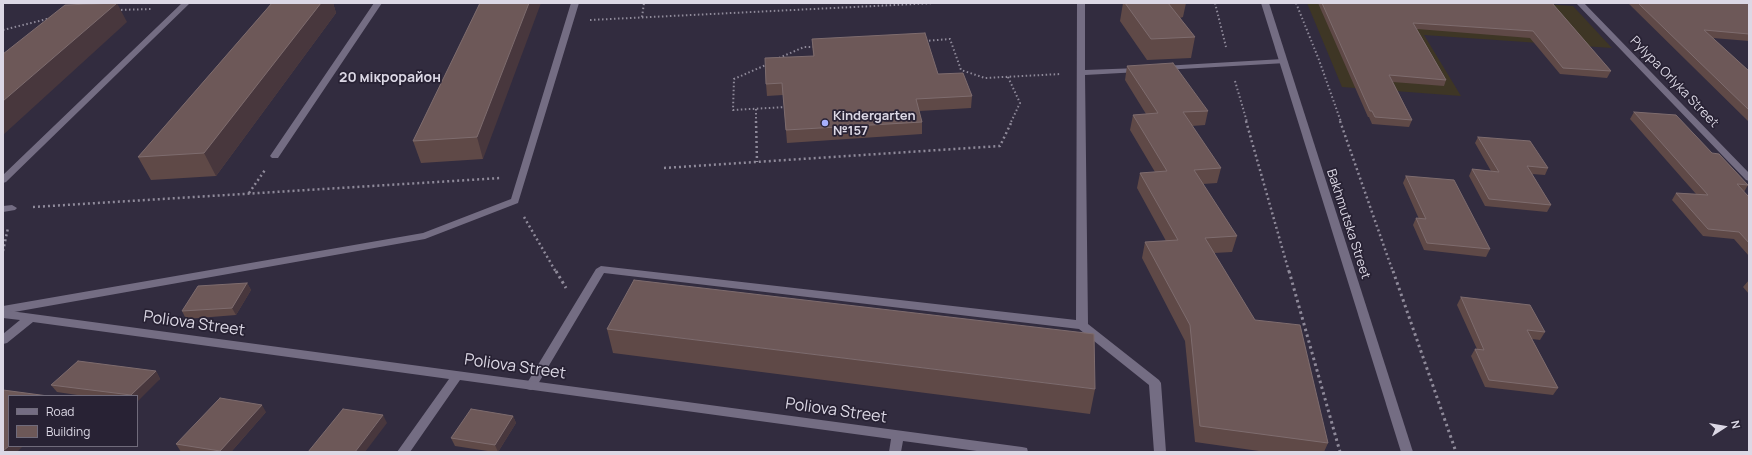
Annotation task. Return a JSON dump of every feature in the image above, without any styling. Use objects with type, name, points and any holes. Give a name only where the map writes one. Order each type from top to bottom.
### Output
[{"type":"street","points":[[275,156],[378,3]]},
{"type":"street","points":[[3,310],[426,236],[515,201],[575,3]]},
{"type":"street","points":[[1081,3],[1082,325]]},
{"type":"street","name":"Bakhmutska Street","points":[[1265,3],[1407,452]]},
{"type":"street","name":"Pylypa Orlyka Street","points":[[1580,3],[1749,178]]},
{"type":"street","points":[[3,180],[183,5]]},
{"type":"street","points":[[1081,73],[1283,61]]},
{"type":"street","points":[[531,386],[601,269],[1082,325],[1155,383],[1160,452]]},
{"type":"street","name":"Poliova Street","points":[[3,314],[1022,452]]},
{"type":"street","points":[[3,340],[30,318]]},
{"type":"street","points":[[403,452],[457,376]]},
{"type":"street","points":[[895,452],[898,435]]},
{"type":"path","points":[[89,6],[95,3],[100,6]]},
{"type":"path","points":[[642,17],[644,3]]},
{"type":"path","points":[[569,21],[934,3]]},
{"type":"path","points":[[1215,3],[1231,65],[1340,452]]},
{"type":"path","points":[[1296,3],[1319,60],[1456,452]]},
{"type":"path","points":[[110,11],[183,5]]},
{"type":"path","points":[[3,30],[56,16]]},
{"type":"path","points":[[919,41],[950,39],[961,70],[985,78],[1081,73]]},
{"type":"path","points":[[776,60],[804,47],[819,46]]},
{"type":"path","points":[[769,63],[734,79],[734,110],[792,107]]},
{"type":"path","points":[[664,168],[1000,146],[1020,103],[1008,77]]},
{"type":"path","points":[[756,109],[757,162]]},
{"type":"path","points":[[249,193],[275,156]]},
{"type":"path","points":[[8,208],[522,176]]},
{"type":"path","points":[[515,201],[578,308]]},
{"type":"shaded area","points":[[1307,3],[1529,3],[1573,6],[1612,48],[1424,35],[1461,96],[1342,87]]},
{"type":"building","points":[[117,3],[3,101],[3,54],[65,5]]},
{"type":"building","points":[[272,3],[321,3],[204,153],[138,157]]},
{"type":"building","points":[[480,3],[529,3],[477,137],[413,141]]},
{"type":"building","points":[[1125,3],[1168,3],[1195,37],[1151,39]]},
{"type":"building","points":[[1322,3],[1552,3],[1611,71],[1563,68],[1533,31],[1413,23],[1446,80],[1389,75],[1412,120],[1375,117],[1372,111],[1370,111]]},
{"type":"building","points":[[1638,3],[1749,3],[1749,34],[1704,30],[1749,71],[1749,110]]},
{"type":"building","points":[[925,33],[938,74],[963,73],[972,96],[916,99],[922,122],[786,130],[782,83],[766,84],[765,58],[814,56],[812,39]]},
{"type":"building","points":[[1173,63],[1208,111],[1183,112],[1221,168],[1194,170],[1237,236],[1205,238],[1255,320],[1300,325],[1328,443],[1200,426],[1190,325],[1145,242],[1178,240],[1140,173],[1167,171],[1133,115],[1158,113],[1127,66]]},
{"type":"building","points":[[1634,112],[1676,115],[1712,153],[1719,154],[1748,185],[1737,184],[1749,197],[1749,243],[1739,232],[1708,229],[1676,193],[1708,195]]},
{"type":"building","points":[[1478,137],[1530,141],[1548,168],[1527,166],[1551,205],[1489,199],[1472,169],[1499,172]]},
{"type":"building","points":[[1406,176],[1454,180],[1490,249],[1427,243],[1416,218],[1426,219]]},
{"type":"building","points":[[634,280],[1094,334],[1095,389],[607,329]]},
{"type":"building","points":[[247,283],[232,308],[182,311],[198,286]]},
{"type":"building","points":[[1461,297],[1530,305],[1545,332],[1527,330],[1558,388],[1489,380],[1475,349],[1484,350]]},
{"type":"building","points":[[78,361],[156,371],[131,395],[51,385]]},
{"type":"building","points":[[3,390],[40,395],[8,395],[8,447],[3,451]]},
{"type":"building","points":[[220,398],[262,405],[220,451],[176,444]]},
{"type":"building","points":[[343,409],[383,415],[355,452],[308,452]]},
{"type":"building","points":[[471,409],[513,416],[495,445],[451,438]]},
{"type":"place","name":"Kindergarten №157","points":[[825,123]]},
{"type":"district","name":"20 мікрорайон","points":[[390,78]]}]
